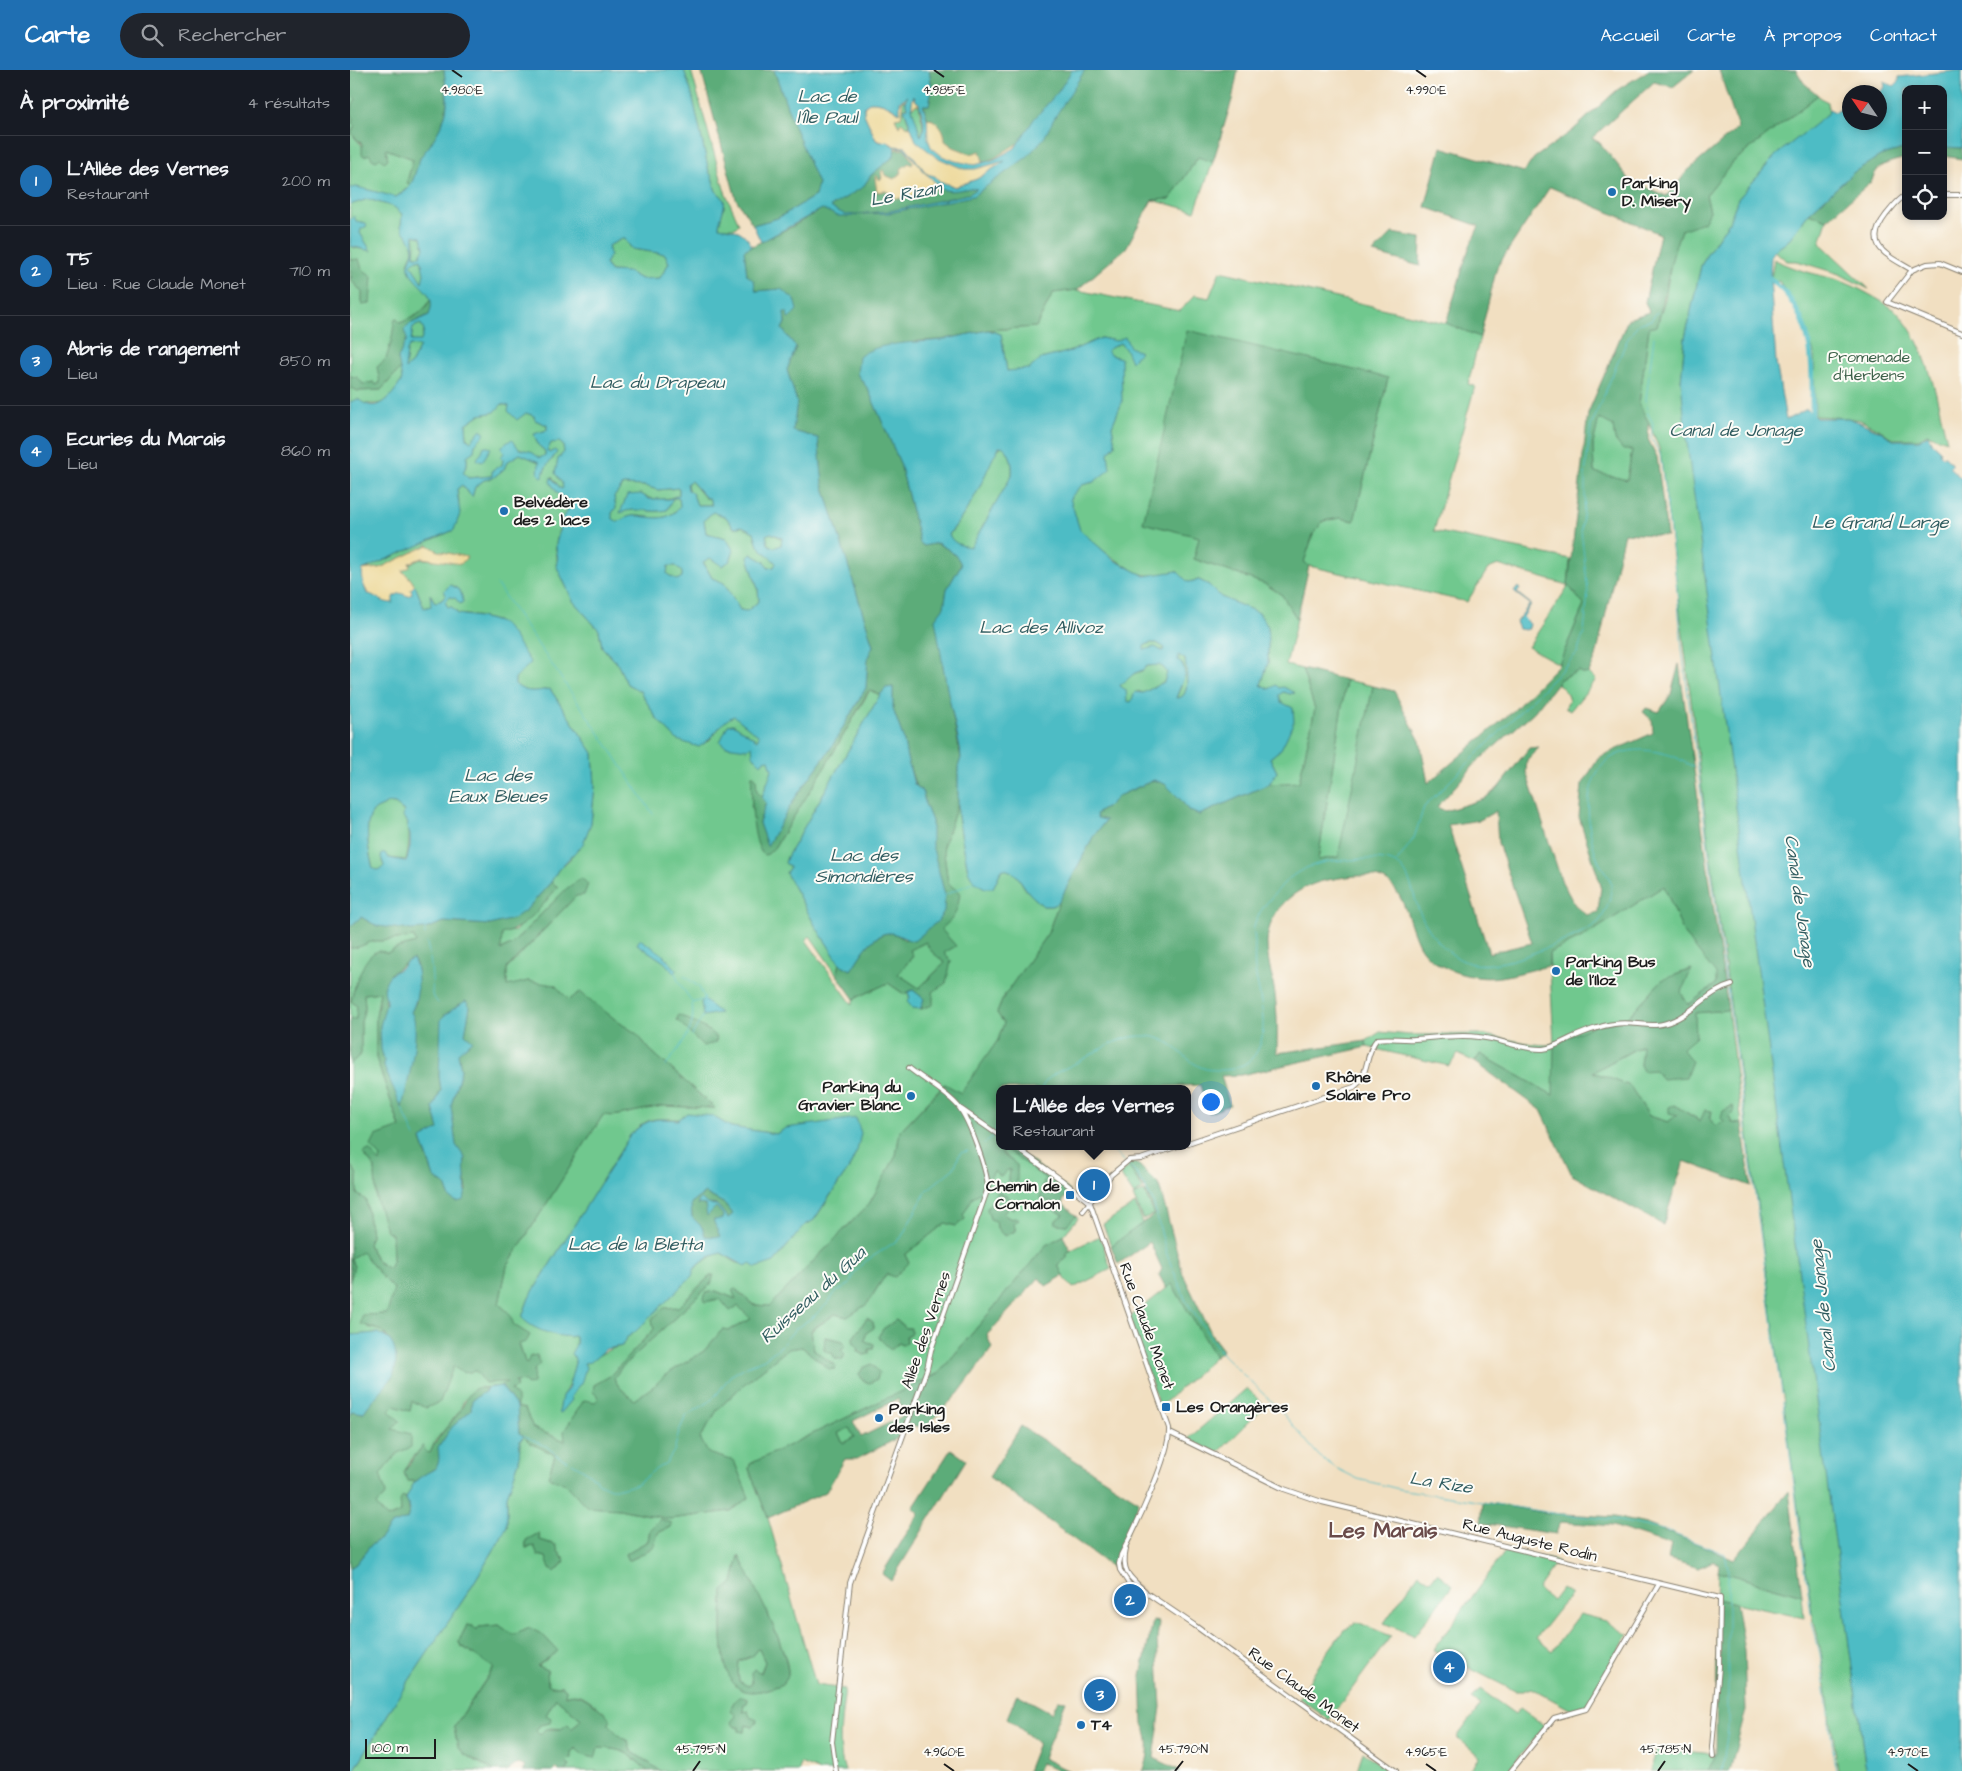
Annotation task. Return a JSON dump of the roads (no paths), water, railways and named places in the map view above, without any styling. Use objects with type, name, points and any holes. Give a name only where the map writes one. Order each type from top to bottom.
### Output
[{"type":"street","points":[[1947,195],[1962,195]]},
{"type":"street","points":[[1902,198],[1879,224],[1876,236],[1880,249],[1912,270]]},
{"type":"street","points":[[1962,272],[1940,263],[1927,264],[1912,270],[1888,302],[1962,334]]},
{"type":"street","points":[[1191,1142],[1360,1083],[1363,1078],[1370,1046],[1377,1039],[1391,1037],[1413,1039],[1479,1036],[1544,1049],[1584,1032],[1614,1024],[1662,1025],[1675,1020],[1723,987],[1732,985]]},
{"type":"street","name":"Allée des Vernes","points":[[836,1771],[832,1742],[850,1583],[927,1369],[931,1350],[988,1188],[988,1178],[978,1149],[959,1108],[909,1068]]},
{"type":"street","points":[[959,1108],[996,1133]]},
{"type":"street","points":[[1020,1150],[1090,1203]]},
{"type":"street","points":[[1083,1210],[1111,1175],[1129,1160],[1141,1159],[1167,1150]]},
{"type":"street","name":"Rue Claude Monet","points":[[1090,1203],[1167,1418],[1170,1433],[1157,1475],[1128,1542],[1124,1557],[1125,1568],[1129,1576],[1148,1594],[1396,1771]]},
{"type":"street","name":"Rue Auguste Rodin","points":[[1170,1433],[1284,1489],[1308,1498],[1720,1598],[1719,1667],[1712,1747],[1713,1758]]},
{"type":"street","points":[[1510,1771],[1554,1718],[1586,1710],[1659,1584]]},
{"type":"water","name":"Lac du Drapeau","points":[[444,70],[684,70],[692,94],[709,172],[716,191],[724,200],[719,227],[738,231],[749,240],[752,246],[744,250],[747,275],[754,281],[756,291],[781,289],[794,299],[797,310],[790,318],[788,318],[787,312],[784,312],[785,323],[782,329],[796,347],[787,370],[797,402],[793,431],[818,438],[823,484],[873,646],[868,657],[866,688],[831,748],[795,798],[767,846],[759,823],[766,803],[762,797],[772,770],[769,760],[765,759],[761,764],[753,756],[752,746],[747,749],[725,746],[720,742],[728,725],[733,724],[757,740],[759,736],[734,716],[729,718],[709,740],[699,747],[677,740],[657,719],[640,691],[627,684],[617,663],[602,647],[599,630],[573,601],[556,565],[558,559],[556,545],[560,529],[559,523],[568,510],[567,499],[558,494],[550,482],[551,477],[561,489],[563,488],[555,473],[558,459],[564,452],[563,445],[559,442],[551,443],[547,451],[549,453],[555,450],[557,452],[546,467],[543,478],[538,474],[539,462],[520,454],[507,462],[504,469],[493,478],[484,480],[475,487],[472,497],[462,485],[457,489],[460,514],[454,530],[362,570],[363,583],[367,594],[373,595],[384,602],[393,603],[393,597],[400,593],[408,596],[412,594],[411,589],[415,585],[424,608],[431,606],[430,594],[435,603],[442,600],[446,595],[444,591],[450,585],[460,591],[463,602],[460,604],[455,598],[449,597],[445,602],[448,607],[452,607],[458,614],[489,619],[505,626],[531,663],[515,678],[515,684],[527,691],[550,689],[593,753],[595,786],[591,823],[583,844],[558,870],[551,882],[526,910],[513,919],[490,925],[444,922],[425,929],[411,930],[377,926],[361,917],[350,927],[350,402],[358,399],[365,404],[378,405],[389,398],[394,392],[402,380],[398,358],[407,339],[404,330],[408,325],[429,315],[431,301],[426,291],[413,278],[409,269],[413,246],[402,229],[402,214],[394,207],[368,199],[350,205],[350,188],[357,187],[396,197],[411,184],[421,156],[432,143],[443,121],[447,106]],"holes":[[[414,235],[421,237],[424,248],[420,256],[414,256]],[[624,238],[632,249],[665,254],[669,263],[660,278],[641,279],[628,272],[610,271],[605,264],[610,255],[608,246]],[[421,259],[424,274],[422,282],[411,265]],[[421,324],[424,331],[421,341],[411,341],[413,327]],[[410,345],[420,346],[412,363],[405,369],[407,351]],[[502,404],[509,406],[508,411],[517,420],[526,413],[534,416],[535,420],[547,425],[547,430],[534,434],[538,445],[545,451],[545,455],[540,458],[530,451],[519,449],[512,439],[501,447],[504,453],[500,458],[503,459],[502,465],[492,470],[492,476],[468,478],[463,472],[467,465],[467,456],[474,451],[475,444],[485,434],[481,429],[471,441],[467,438],[466,424],[479,415],[495,412]],[[691,481],[706,498],[709,498],[712,505],[697,505],[693,494],[688,490],[687,483]],[[623,485],[645,486],[658,490],[679,488],[679,495],[669,499],[649,499],[641,494],[627,495],[620,513],[632,510],[667,510],[673,498],[679,498],[680,506],[665,517],[631,516],[618,522],[612,518],[612,513],[616,508],[614,497]],[[713,512],[726,517],[734,528],[742,526],[754,532],[758,546],[776,563],[774,567],[768,568],[765,562],[751,554],[748,557],[758,589],[759,601],[747,611],[740,610],[724,583],[712,578],[703,562],[710,558],[722,566],[730,561],[734,551],[726,538],[706,533],[704,520]],[[771,533],[782,538],[781,545],[774,548],[768,544],[766,535]],[[668,566],[676,566],[682,572],[682,577],[677,580],[667,574]],[[387,803],[395,804],[404,811],[403,817],[408,823],[407,827],[410,835],[407,860],[389,858],[385,853],[381,857],[384,866],[376,870],[373,868],[368,839],[368,824],[375,810]]]},
{"type":"water","name":"Lac de l'Île Paul","points":[[774,70],[929,70],[932,88],[929,105],[923,105],[931,147],[942,156],[975,165],[993,160],[1015,148],[1034,119],[1058,92],[1072,70],[1085,70],[1044,138],[1027,157],[973,196],[889,213],[862,214],[847,217],[838,216],[822,209],[761,242],[753,225],[778,218],[815,196],[818,184],[794,126]],"holes":[[[914,95],[919,103],[923,120],[924,128],[921,136],[912,108]],[[908,96],[905,100],[907,108],[904,109],[916,141],[936,157],[964,169],[975,169],[1005,161],[977,179],[955,187],[939,181],[935,176],[927,174],[906,147],[893,146],[887,141],[881,142],[876,140],[864,114],[864,107],[869,102],[878,102],[900,113],[900,101]],[[895,147],[905,148],[926,174],[945,190],[977,189],[969,194],[890,211],[846,215],[830,207],[863,187],[871,175],[894,156]]]},
{"type":"water","points":[[1962,70],[1962,148],[1947,147],[1947,85],[1902,85],[1902,149],[1880,156],[1854,172],[1809,213],[1787,242],[1774,251],[1771,257],[1770,278],[1776,362],[1786,420],[1807,409],[1816,418],[1848,418],[1882,432],[1893,440],[1919,440],[1928,435],[1932,443],[1941,451],[1942,456],[1945,456],[1953,464],[1949,467],[1962,479],[1962,1771],[1866,1771],[1686,436],[1681,381],[1685,338],[1701,266],[1729,222],[1738,199],[1776,155],[1828,114],[1829,109],[1835,112],[1840,110],[1842,104],[1842,130],[1887,130],[1887,85],[1885,85],[1884,82],[1894,86],[1899,81],[1899,77]]},
{"type":"water","points":[[354,216],[356,221],[366,223],[367,226],[361,229],[360,233],[371,251],[350,246],[350,220]]},
{"type":"water","name":"Lac des Allivoz","points":[[988,330],[1001,334],[1007,371],[1029,369],[1041,359],[1071,351],[1101,338],[1116,341],[1125,337],[1130,347],[1140,352],[1131,362],[1126,350],[1120,343],[1107,350],[1110,355],[1121,358],[1122,402],[1112,426],[1115,445],[1108,453],[1110,469],[1094,482],[1082,485],[1070,498],[1080,530],[1114,560],[1145,576],[1177,571],[1188,582],[1199,580],[1209,585],[1221,597],[1259,613],[1268,627],[1268,663],[1261,685],[1269,689],[1276,685],[1279,688],[1283,687],[1295,693],[1283,692],[1279,695],[1281,702],[1293,708],[1294,721],[1281,749],[1270,758],[1277,772],[1269,784],[1199,815],[1188,810],[1165,784],[1154,780],[1118,796],[1096,814],[1097,818],[1106,820],[1093,837],[1059,902],[1052,906],[1043,906],[1028,891],[1017,876],[1007,870],[1003,869],[993,888],[985,888],[974,882],[968,871],[958,817],[960,748],[947,689],[935,619],[944,607],[947,589],[961,565],[948,549],[937,543],[924,546],[920,543],[900,463],[868,389],[857,374],[859,357],[876,348],[887,345],[942,340]],"holes":[[[1002,446],[1009,455],[1012,463],[1012,475],[971,547],[960,545],[952,540],[949,534],[974,498],[999,447]],[[1150,643],[1157,643],[1165,648],[1162,651],[1155,647],[1144,650],[1144,646]],[[1178,655],[1185,659],[1187,683],[1184,694],[1176,698],[1185,675],[1183,665],[1178,660]],[[1159,665],[1164,668],[1167,673],[1164,682],[1143,693],[1135,692],[1131,702],[1127,701],[1126,690],[1120,686],[1121,684],[1147,666]]]},
{"type":"water","points":[[484,446],[491,448],[482,462],[477,460]]},
{"type":"water","points":[[1518,587],[1520,589],[1517,593],[1531,604],[1523,617],[1530,624],[1526,630],[1519,629],[1516,622],[1530,604],[1514,592]]},
{"type":"water","name":"Lac des Simondières","points":[[893,687],[893,709],[903,737],[914,784],[923,792],[925,804],[932,821],[932,845],[945,895],[944,911],[938,921],[914,941],[895,934],[881,935],[869,944],[851,970],[840,964],[816,927],[786,873],[790,867],[785,863],[880,695],[886,688]]},
{"type":"water","points":[[640,939],[661,953],[677,970],[674,973],[664,962],[637,944]]},
{"type":"water","points":[[413,959],[418,978],[416,1000],[411,1012],[415,1031],[410,1073],[402,1108],[384,1067],[380,1026],[387,1000],[384,986],[392,973]]},
{"type":"water","points":[[913,990],[924,999],[920,1009],[912,1008],[907,1001],[910,998],[908,992]]},
{"type":"water","points":[[704,1000],[720,1013],[703,1016],[701,1002]]},
{"type":"water","points":[[466,1001],[470,1007],[465,1034],[473,1041],[458,1053],[461,1070],[451,1106],[456,1145],[465,1158],[465,1195],[464,1200],[457,1202],[450,1198],[445,1185],[434,1177],[421,1139],[439,1129],[433,1108],[441,1090],[439,1076],[441,1019]]},
{"type":"water","name":"Lac de la Bletta","points":[[687,1113],[712,1116],[731,1127],[776,1134],[786,1128],[856,1118],[861,1133],[857,1151],[849,1168],[814,1220],[804,1226],[774,1262],[756,1268],[750,1264],[745,1266],[721,1253],[709,1257],[695,1268],[692,1276],[635,1332],[626,1338],[622,1346],[606,1349],[591,1362],[584,1363],[586,1367],[581,1384],[571,1397],[572,1400],[561,1413],[559,1412],[562,1396],[568,1389],[575,1363],[575,1359],[571,1354],[576,1345],[576,1339],[574,1336],[561,1336],[546,1332],[526,1321],[522,1317],[529,1298],[631,1134],[652,1120],[678,1120]],"holes":[[[705,1193],[725,1204],[733,1214],[728,1218],[717,1205],[707,1204],[701,1198],[697,1204],[705,1205],[707,1216],[716,1207],[723,1215],[722,1219],[713,1220],[720,1237],[705,1236],[702,1227],[692,1217],[691,1203]]]},
{"type":"water","points":[[378,1333],[391,1342],[395,1350],[395,1371],[391,1379],[363,1413],[352,1411],[350,1416],[350,1335]]},
{"type":"water","points":[[501,1386],[517,1407],[519,1433],[524,1436],[520,1441],[519,1461],[507,1496],[507,1526],[465,1597],[400,1694],[354,1771],[350,1771],[350,1568],[356,1564],[371,1545],[380,1539],[391,1525],[407,1519],[410,1510],[406,1498],[412,1487],[421,1476],[437,1466],[438,1448],[452,1427],[471,1410],[472,1400],[486,1391],[487,1388]]},
{"type":"waterway","points":[[1770,278],[1786,294],[1803,322],[1812,366],[1812,414]]},
{"type":"waterway","points":[[1396,863],[1414,838],[1424,807],[1577,653],[1584,632],[1588,592],[1581,530],[1591,426],[1627,340],[1638,324],[1651,320],[1657,312]]},
{"type":"waterway","points":[[1654,337],[1646,399],[1648,414],[1653,423],[1651,438],[1660,454],[1675,569],[1682,649],[1726,984]]},
{"type":"waterway","points":[[497,585],[653,814]]},
{"type":"waterway","name":"Ruisseau du Gua","points":[[1043,1085],[1053,1075],[1095,1052],[1111,1044],[1136,1036],[1156,1037],[1172,1045],[1198,1066],[1206,1069],[1238,1068],[1248,1062],[1258,1050],[1263,1028],[1263,1016],[1255,967],[1254,928],[1256,921],[1264,907],[1285,882],[1301,870],[1320,863],[1340,860],[1375,859],[1393,862],[1398,865],[1408,878],[1418,908],[1432,934],[1455,956],[1473,964],[1491,964],[1522,957],[1587,930],[1600,920],[1607,907],[1611,893],[1611,884],[1598,860],[1589,826],[1588,807],[1596,774],[1606,761],[1621,753],[1641,750],[1669,755],[1698,767]]},
{"type":"waterway","points":[[945,895],[974,882]]},
{"type":"waterway","points":[[425,929],[425,935]]},
{"type":"waterway","points":[[427,943],[430,956],[432,995],[438,1003]]},
{"type":"waterway","points":[[675,971],[678,981],[692,1002]]},
{"type":"waterway","points":[[684,976],[699,987],[705,999]]},
{"type":"waterway","points":[[1727,988],[1782,1394]]},
{"type":"waterway","points":[[666,1066],[690,1029],[693,1013],[692,1003],[705,999]]},
{"type":"waterway","points":[[692,1035],[703,1016]]},
{"type":"waterway","points":[[402,1108],[415,1137]]},
{"type":"waterway","name":"Ruisseau du Gua","points":[[984,1144],[994,1134]]},
{"type":"waterway","name":"La Rize","points":[[1112,1150],[1137,1174],[1153,1201],[1167,1255],[1186,1301],[1223,1355],[1280,1410],[1319,1456],[1336,1468],[1358,1479],[1399,1489],[1560,1514],[1614,1520],[1664,1530],[1725,1554],[1728,1568],[1728,1729],[1722,1771]]},
{"type":"waterway","name":"Ruisseau du Gua","points":[[572,1463],[610,1488],[624,1488],[637,1484],[666,1463],[674,1451],[679,1431],[686,1416],[709,1402],[730,1376],[764,1359],[781,1346],[795,1329],[813,1317],[828,1303],[835,1293],[850,1284],[854,1273],[863,1263],[901,1238],[927,1190],[954,1168],[960,1153],[968,1151]]},
{"type":"waterway","points":[[1783,1402],[1811,1614]]},
{"type":"waterway","name":"Ruisseau du Gua","points":[[524,1436],[546,1446],[567,1461]]},
{"type":"waterway","points":[[1812,1622],[1820,1654],[1836,1771]]},
{"type":"place","name":"Parking D. Misery","points":[[1612,192]]},
{"type":"place","name":"Belvédère des 2 lacs","points":[[504,511]]},
{"type":"place","name":"Parking Bus de l'Iloz","points":[[1556,971]]},
{"type":"place","name":"Rhône Solaire Pro","points":[[1316,1086]]},
{"type":"place","name":"Parking du Gravier Blanc","points":[[911,1096]]},
{"type":"place","name":"L'Allée des Vernes","points":[[1094,1185]]},
{"type":"place","name":"Chemin de Cornalon","points":[[1070,1195]]},
{"type":"place","name":"Les Orangères","points":[[1166,1407]]},
{"type":"place","name":"Parking des Isles","points":[[879,1418]]},
{"type":"place","name":"T5","points":[[1130,1600]]},
{"type":"place","name":"Ecuries du Marais","points":[[1449,1667]]},
{"type":"place","name":"Abris de rangement","points":[[1100,1695]]},
{"type":"place","name":"T4","points":[[1081,1725]]},
{"type":"district","name":"Les Marais","points":[[1383,1530]]},
{"type":"water label","name":"Le Rizan","points":[[906,194]]},
{"type":"water label","name":"Canal de Jonage","points":[[1736,430]]},
{"type":"water label","name":"Le Grand Large","points":[[1880,522]]},
{"type":"water label","name":"Lac des Eaux Bleues","points":[[498,785]]},
{"type":"water label","name":"Canal de Jonage","points":[[1800,901]]},
{"type":"water label","name":"Canal de Jonage","points":[[1823,1306]]},
{"type":"park label","name":"Promenade d'Herbens","points":[[1869,366]]}]
